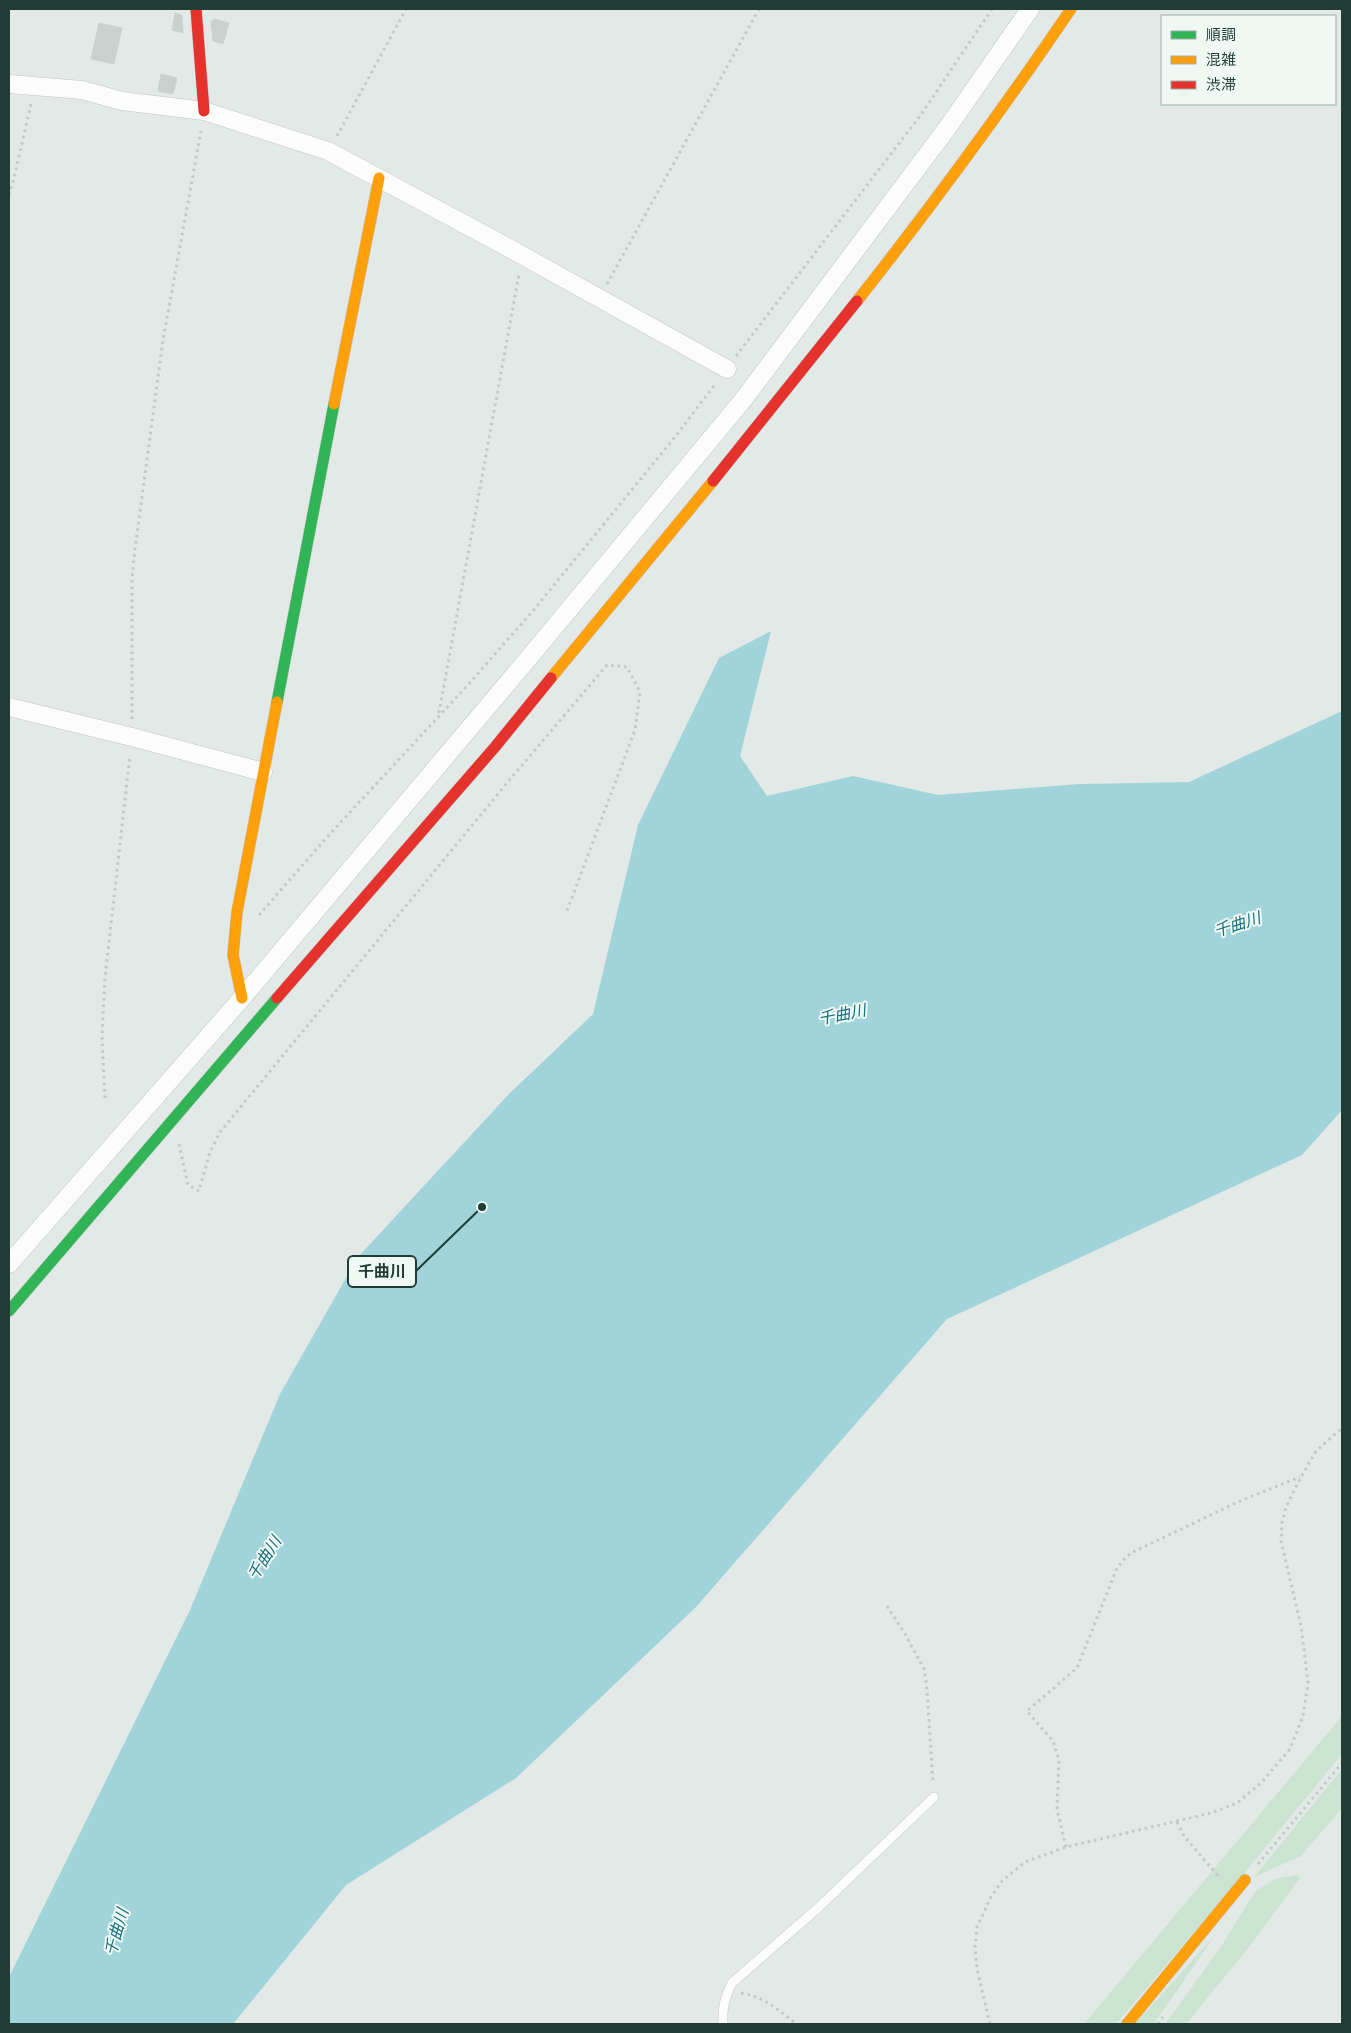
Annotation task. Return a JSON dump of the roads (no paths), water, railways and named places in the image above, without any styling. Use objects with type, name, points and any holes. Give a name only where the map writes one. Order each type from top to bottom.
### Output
[{"type":"street","points":[[196,9],[204,111]]},
{"type":"street","points":[[9,1264],[242,998],[743,400],[948,127],[1030,9]]},
{"type":"street","points":[[9,1311],[166,1126],[495,747],[790,386],[919,222],[1071,9]]},
{"type":"street","points":[[9,84],[33,84],[82,90],[122,101],[204,111],[328,151],[522,255],[727,369]]},
{"type":"street","points":[[242,998],[233,956],[237,912],[379,178]]},
{"type":"street","points":[[9,707],[263,772]]},
{"type":"street","points":[[1127,2024],[1245,1880]]},
{"type":"lane","points":[[723,2024],[722,2010],[732,1983],[749,1966],[818,1908],[934,1797]]},
{"type":"water","points":[[771,631],[740,756],[767,796],[853,776],[938,795],[1080,784],[1189,782],[1342,711],[1342,1110],[1302,1155],[947,1319],[696,1607],[516,1778],[346,1885],[233,2024],[9,2024],[9,1977],[190,1610],[280,1394],[358,1257],[509,1094],[593,1014],[638,825],[719,658]]},
{"type":"place","name":"千曲川","points":[[482,1207]]}]
